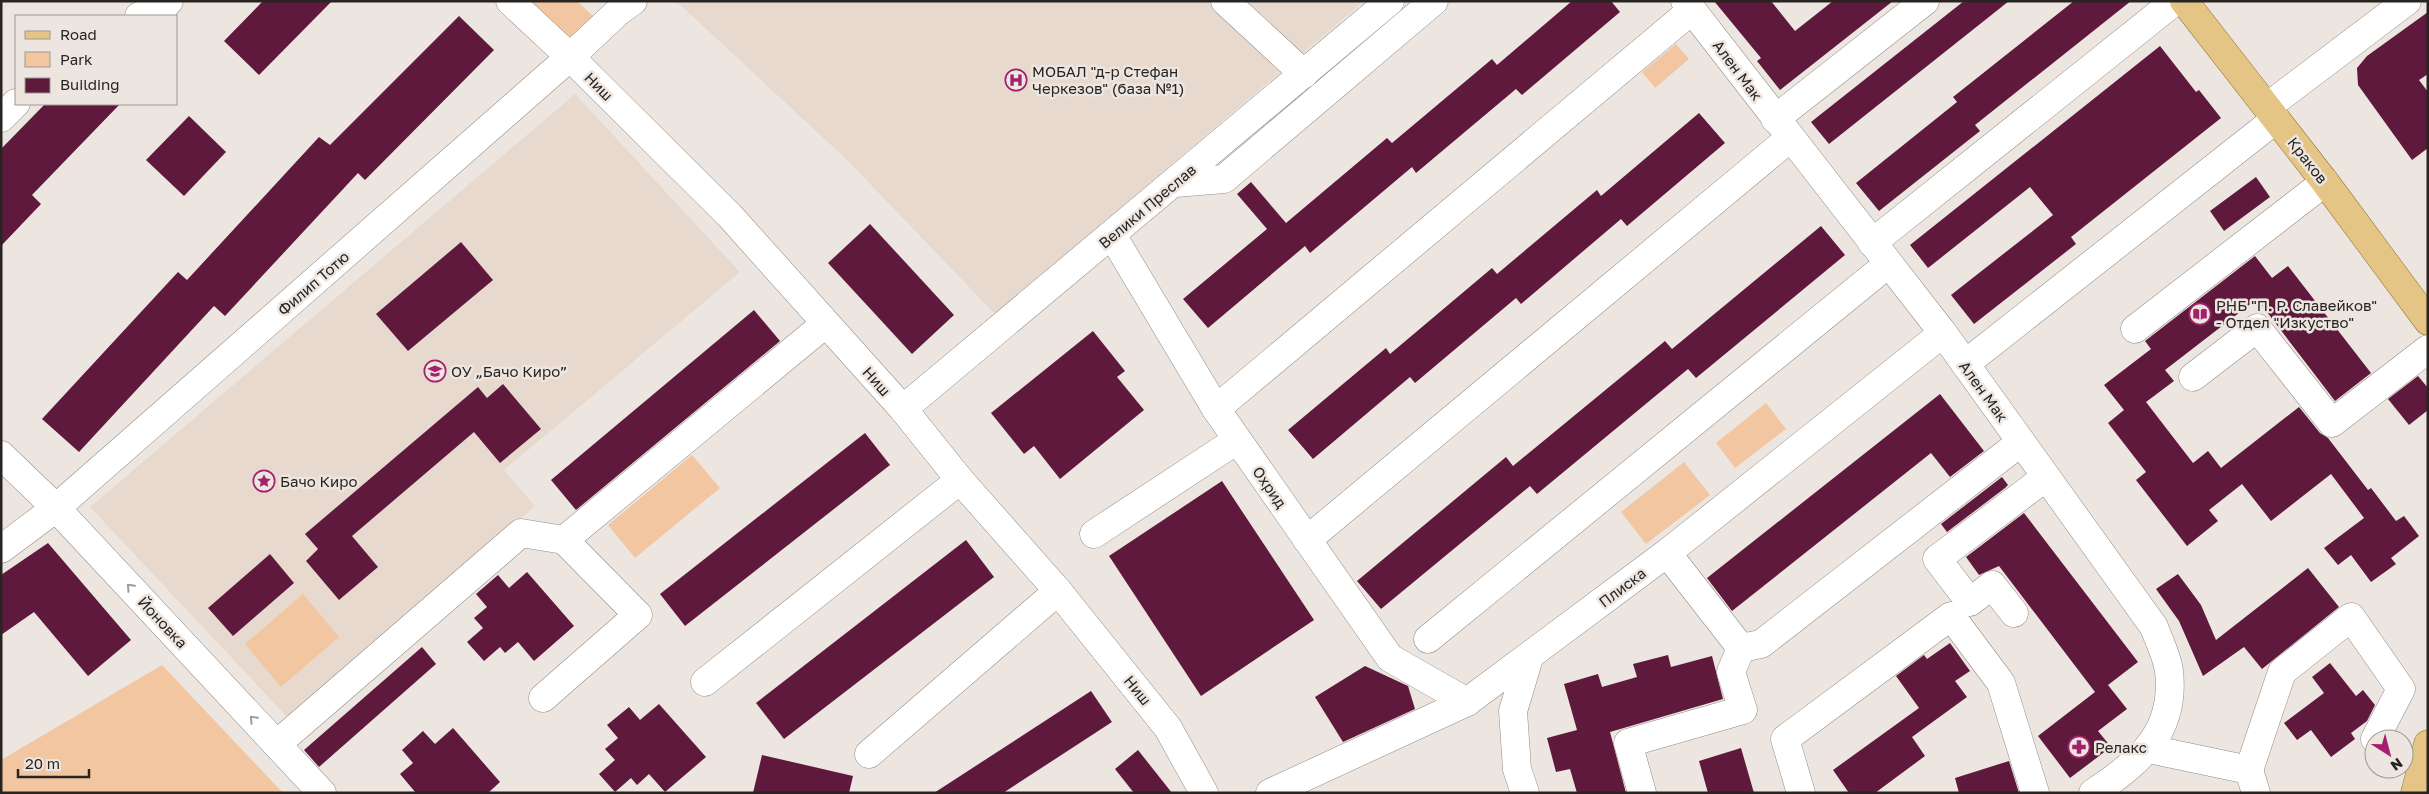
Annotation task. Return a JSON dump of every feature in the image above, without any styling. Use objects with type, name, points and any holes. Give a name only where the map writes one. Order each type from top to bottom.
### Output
[{"type":"main road","name":"Краков","points":[[2184,1],[2325,182],[2428,321]]},
{"type":"main road","points":[[2415,793],[2428,744]]},
{"type":"street","points":[[143,15],[160,11],[169,1]]},
{"type":"street","name":"Ниш","points":[[510,1],[570,57],[730,216],[903,409],[960,480],[1058,591],[1168,728],[1204,793]]},
{"type":"street","points":[[1226,1],[1304,74]]},
{"type":"street","name":"Велики Преслав","points":[[903,409],[1390,1]]},
{"type":"street","points":[[1175,183],[1224,179],[1434,1]]},
{"type":"street","points":[[1307,540],[1783,128],[1925,1]]},
{"type":"street","points":[[1428,639],[2174,1]]},
{"type":"street","points":[[1965,364],[2407,1]]},
{"type":"street","name":"Филип Тотю","points":[[1,549],[56,508],[626,6]]},
{"type":"street","points":[[1216,409],[1689,6]]},
{"type":"street","name":"Ален Мак","points":[[1689,6],[1943,334],[2154,627],[2169,670],[2169,709],[2149,749],[2122,774],[2093,793]]},
{"type":"street","points":[[1,118],[15,103]]},
{"type":"street","points":[[2136,329],[2325,182]]},
{"type":"street","name":"Охрид","points":[[1112,235],[1216,409],[1390,658],[1467,702]]},
{"type":"street","points":[[564,540],[825,324]]},
{"type":"street","points":[[2193,377],[2257,328],[2332,423],[2428,349]]},
{"type":"street","name":"Плиска","points":[[1270,793],[1467,702],[1529,658],[1667,552],[1943,334]]},
{"type":"street","points":[[1094,534],[1237,440]]},
{"type":"street","points":[[1741,648],[1761,644],[2021,442]]},
{"type":"street","name":"Йоновка","points":[[1,455],[56,508],[322,793]]},
{"type":"street","points":[[2014,613],[1992,585],[1970,602],[1937,559],[2046,477]]},
{"type":"street","points":[[705,682],[960,480]]},
{"type":"street","points":[[276,744],[521,533],[564,540],[638,615],[543,698]]},
{"type":"street","points":[[1667,552],[1741,648]]},
{"type":"street","points":[[869,754],[1058,591]]},
{"type":"street","points":[[1801,793],[1785,739],[1951,616],[2001,683],[2035,793]]},
{"type":"street","points":[[2149,749],[2253,781],[2282,672],[2350,617],[2401,689],[2381,729]]},
{"type":"street","points":[[1642,793],[1628,743],[1743,710],[1731,672],[1741,648]]},
{"type":"street","points":[[1525,793],[1518,769],[1513,711],[1529,658]]},
{"type":"street","points":[[1766,739],[1781,793]]},
{"type":"shaded area","name":"МОБАЛ \"д-р Стефан Черкезов\" (база №1)","points":[[676,1],[1364,1],[995,314],[846,159]]},
{"type":"shaded area","name":"ОУ „Бачо Киро”","points":[[575,94],[740,272],[504,470],[535,506],[289,719],[90,507]]},
{"type":"green space","points":[[530,1],[577,1],[594,17],[572,41]]},
{"type":"green space","points":[[1676,44],[1689,59],[1655,88],[1642,72]]},
{"type":"green space","points":[[1766,403],[1786,429],[1735,468],[1716,443]]},
{"type":"green space","points":[[692,455],[720,488],[635,558],[608,525]]},
{"type":"green space","points":[[1684,462],[1710,495],[1646,544],[1621,512]]},
{"type":"green space","points":[[303,594],[339,637],[281,687],[245,644]]},
{"type":"green space","points":[[162,665],[283,793],[1,793],[1,760]]},
{"type":"building","points":[[263,1],[332,1],[259,75],[224,41]]},
{"type":"building","points":[[1572,1],[1611,1],[1620,12],[1522,95],[1516,89],[1416,173],[1412,167],[1310,253],[1305,246],[1208,328],[1183,299],[1267,229],[1237,194],[1251,182],[1286,223],[1387,138],[1392,143],[1492,59],[1497,65]]},
{"type":"building","points":[[1714,1],[1771,1],[1795,31],[1833,1],[1893,1],[1780,90],[1757,61],[1761,58]]},
{"type":"building","points":[[1964,1],[2009,1],[1829,144],[1811,122]]},
{"type":"building","points":[[2074,1],[2131,1],[1975,125],[1980,131],[1879,211],[1856,183],[1957,102],[1953,97]]},
{"type":"building","points":[[2428,12],[2428,74],[2419,80],[2428,92],[2428,148],[2412,160],[2358,85],[2357,68],[2367,56]]},
{"type":"building","points":[[459,16],[494,50],[365,180],[358,173],[225,316],[214,306],[79,452],[42,419],[178,272],[187,280],[319,137],[330,145]]},
{"type":"building","points":[[2160,46],[2196,92],[2199,90],[2221,118],[2071,237],[2076,244],[1974,324],[1951,295],[2053,215],[2030,187],[1928,268],[1910,245]]},
{"type":"building","points":[[44,105],[119,105],[32,195],[41,204],[1,246],[1,149]]},
{"type":"building","points":[[1699,113],[1725,143],[1627,226],[1621,219],[1521,304],[1516,298],[1415,383],[1410,377],[1313,459],[1288,430],[1386,348],[1390,354],[1492,268],[1497,274],[1597,190],[1601,196]]},
{"type":"building","points":[[189,116],[226,152],[184,196],[146,160]]},
{"type":"building","points":[[2256,177],[2270,197],[2224,231],[2210,211]]},
{"type":"building","points":[[870,224],[954,315],[912,354],[828,263]]},
{"type":"building","points":[[1821,226],[1845,255],[1696,378],[1688,369],[1537,494],[1530,486],[1381,609],[1357,581],[1506,457],[1513,466],[1665,341],[1672,349]]},
{"type":"building","points":[[461,242],[493,280],[408,351],[376,314]]},
{"type":"building","points":[[2255,256],[2272,278],[2288,266],[2371,373],[2335,401],[2257,299],[2165,370],[2174,381],[2146,402],[2193,463],[2208,451],[2221,468],[2299,407],[2320,433],[2328,438],[2368,490],[2371,488],[2396,521],[2404,516],[2419,536],[2391,558],[2396,564],[2371,582],[2351,555],[2338,565],[2324,548],[2364,518],[2331,474],[2271,521],[2242,484],[2209,510],[2218,521],[2187,546],[2136,480],[2146,472],[2108,423],[2124,410],[2104,385],[2151,349],[2145,341]]},
{"type":"building","points":[[754,310],[780,341],[576,510],[551,480]]},
{"type":"building","points":[[1093,331],[1125,371],[1117,377],[1144,410],[1060,479],[1034,446],[1024,454],[991,413]]},
{"type":"building","points":[[2418,376],[2428,388],[2428,410],[2409,425],[2388,399]]},
{"type":"building","points":[[503,384],[541,429],[500,463],[474,432],[352,536],[378,567],[339,600],[306,561],[318,549],[305,534],[478,387],[487,398]]},
{"type":"building","points":[[1940,394],[1984,451],[1950,477],[1931,453],[1732,611],[1707,578]]},
{"type":"building","points":[[865,433],[890,465],[685,626],[660,594]]},
{"type":"building","points":[[2002,477],[2008,485],[2005,488],[1947,532],[1941,524]]},
{"type":"building","points":[[1222,481],[1314,620],[1201,696],[1109,556]]},
{"type":"building","points":[[2024,513],[2138,662],[2108,685],[2127,709],[2098,731],[2111,747],[2070,778],[2038,736],[2095,692],[1999,566],[1979,575],[1966,557]]},
{"type":"building","points":[[966,540],[994,577],[784,739],[756,703]]},
{"type":"building","points":[[48,543],[131,640],[88,676],[34,612],[1,635],[1,575]]},
{"type":"building","points":[[270,554],[294,583],[233,636],[208,608]]},
{"type":"building","points":[[2308,568],[2339,607],[2262,669],[2244,647],[2203,676],[2179,621],[2156,589],[2178,574],[2201,605],[2216,640]]},
{"type":"building","points":[[527,572],[574,626],[534,661],[518,642],[505,653],[500,647],[484,661],[467,642],[483,628],[474,618],[487,607],[476,594],[498,575],[509,588]]},
{"type":"building","points":[[1950,643],[1970,671],[1955,681],[1967,697],[1912,737],[1925,756],[1875,793],[1849,793],[1833,770],[1919,708],[1896,676],[1924,655],[1927,659]]},
{"type":"building","points":[[422,647],[436,664],[319,767],[304,750]]},
{"type":"building","points":[[1668,655],[1671,667],[1712,656],[1723,699],[1610,732],[1626,793],[1577,793],[1570,769],[1556,772],[1547,738],[1577,730],[1564,684],[1598,674],[1602,687],[1637,677],[1633,664]]},
{"type":"building","points":[[2330,663],[2356,696],[2363,690],[2375,705],[2367,721],[2351,733],[2355,739],[2331,757],[2311,730],[2297,740],[2284,723],[2324,693],[2312,677]]},
{"type":"building","points":[[1365,666],[1408,686],[1415,709],[1343,742],[1315,697]]},
{"type":"building","points":[[1091,691],[1112,722],[1003,793],[934,793]]},
{"type":"building","points":[[659,704],[706,757],[665,792],[649,774],[637,785],[631,778],[615,792],[599,774],[615,760],[605,749],[618,738],[607,725],[629,707],[640,720]]},
{"type":"building","points":[[453,728],[500,782],[488,793],[416,793],[400,774],[413,763],[402,750],[423,731],[435,744]]},
{"type":"building","points":[[1741,748],[1754,793],[1708,793],[1699,761]]},
{"type":"building","points":[[1138,750],[1172,793],[1134,793],[1115,769]]},
{"type":"building","points":[[762,755],[853,776],[849,793],[753,793]]},
{"type":"building","points":[[2009,761],[2019,793],[1959,793],[1955,778]]},
{"type":"place","name":"МОБАЛ \"д-р Стефан Черкезов\" (база №1)","points":[[1016,80]]},
{"type":"place","name":"РНБ \"П. Р. Славейков\" - Отдел \"Изкуство\"","points":[[2200,314]]},
{"type":"place","name":"ОУ „Бачо Киро”","points":[[435,371]]},
{"type":"place","name":"Бачо Киро","points":[[264,481]]},
{"type":"place","name":"Релакс","points":[[2079,747]]}]
